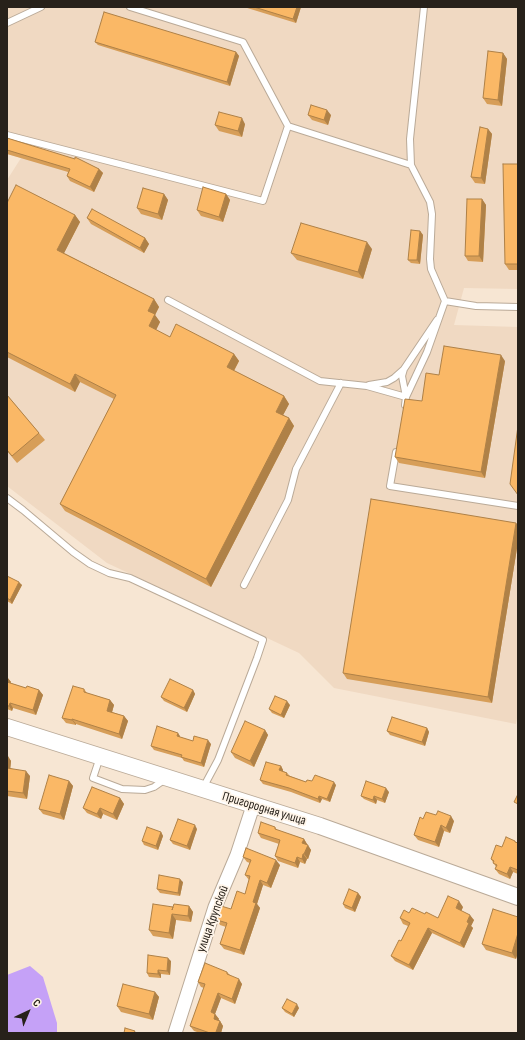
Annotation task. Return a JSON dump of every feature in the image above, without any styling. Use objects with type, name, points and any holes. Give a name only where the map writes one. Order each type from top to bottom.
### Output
[{"type":"street","name":"Пригородная улица","points":[[7,727],[252,806],[320,826],[518,896]]},
{"type":"street","name":"улица Крупской","points":[[175,1033],[215,907],[237,855],[252,806]]},
{"type":"lane","points":[[7,23],[41,7]]},
{"type":"lane","points":[[130,7],[243,42],[288,126],[411,165]]},
{"type":"lane","points":[[404,412],[406,397],[427,352],[445,302],[431,269],[432,214],[430,202],[411,165],[410,139],[424,7]]},
{"type":"lane","points":[[7,135],[264,201],[288,126]]},
{"type":"lane","points":[[168,300],[320,380],[367,386],[406,397]]},
{"type":"lane","points":[[445,302],[476,306],[518,307]]},
{"type":"lane","points":[[387,382],[404,369],[441,314]]},
{"type":"lane","points":[[404,369],[402,376],[406,397]]},
{"type":"lane","points":[[367,386],[395,381],[404,386]]},
{"type":"lane","points":[[244,585],[288,500],[296,469],[341,383]]},
{"type":"lane","points":[[397,449],[390,486],[518,506]]},
{"type":"lane","points":[[7,498],[90,564],[108,573],[130,578],[263,640],[218,760],[202,790]]},
{"type":"lane","points":[[100,757],[93,778],[122,788],[144,790],[154,787],[166,778]]},
{"type":"shaded area","points":[[7,7],[518,7],[518,289],[464,288],[454,325],[518,327],[518,713],[516,724],[334,688],[299,653],[107,563],[7,486],[7,180],[21,158],[7,154]]},
{"type":"shaded area","points":[[30,966],[43,977],[57,1023],[57,1033],[7,1033],[7,975]]},
{"type":"building","points":[[254,7],[297,7],[293,19]]},
{"type":"building","points":[[104,12],[236,52],[227,82],[95,42]]},
{"type":"building","points":[[488,51],[503,53],[498,100],[483,98]]},
{"type":"building","points":[[311,105],[327,110],[324,120],[308,115]]},
{"type":"building","points":[[219,112],[242,118],[238,131],[215,125]]},
{"type":"building","points":[[480,127],[488,129],[481,178],[471,177]]},
{"type":"building","points":[[7,138],[75,159],[75,157],[99,169],[90,187],[67,176],[70,169],[7,150]]},
{"type":"building","points":[[503,164],[518,164],[518,264],[505,264]]},
{"type":"building","points":[[16,185],[75,215],[57,250],[154,299],[148,311],[155,314],[149,326],[170,337],[176,324],[234,354],[227,367],[284,396],[276,412],[289,418],[206,579],[60,504],[116,395],[75,374],[70,384],[7,352],[7,203]]},
{"type":"building","points":[[203,187],[226,194],[219,217],[197,210]]},
{"type":"building","points":[[143,188],[164,194],[158,214],[137,208]]},
{"type":"building","points":[[467,199],[482,199],[479,256],[465,256]]},
{"type":"building","points":[[92,209],[145,238],[140,248],[87,218]]},
{"type":"building","points":[[301,223],[367,242],[358,272],[291,253]]},
{"type":"building","points":[[411,230],[420,231],[417,260],[408,260]]},
{"type":"building","points":[[444,346],[501,355],[481,472],[395,457],[405,399],[422,401],[426,373],[439,375]]},
{"type":"building","points":[[7,395],[39,433],[12,456],[7,450]]},
{"type":"building","points":[[518,426],[518,495],[510,484]]},
{"type":"building","points":[[371,499],[516,523],[488,697],[343,673]]},
{"type":"building","points":[[7,576],[19,582],[10,600],[7,598]]},
{"type":"building","points":[[170,679],[193,690],[184,708],[161,697]]},
{"type":"building","points":[[7,682],[26,688],[27,686],[39,690],[33,710],[10,703],[9,706],[7,706]]},
{"type":"building","points":[[73,686],[84,689],[84,692],[110,700],[107,711],[124,716],[119,734],[72,719],[62,718]]},
{"type":"building","points":[[275,696],[287,701],[281,715],[269,709]]},
{"type":"building","points":[[392,717],[427,728],[422,742],[387,731]]},
{"type":"building","points":[[245,721],[265,730],[250,761],[231,752]]},
{"type":"building","points":[[157,726],[178,733],[177,736],[193,741],[194,736],[208,740],[201,763],[181,757],[182,755],[151,746]]},
{"type":"building","points":[[266,762],[281,766],[279,770],[287,773],[286,775],[306,782],[307,780],[312,781],[315,775],[334,782],[327,799],[319,796],[318,799],[289,788],[260,780]]},
{"type":"building","points":[[7,768],[26,771],[23,793],[7,791]]},
{"type":"building","points":[[49,775],[69,781],[60,814],[39,809]]},
{"type":"building","points":[[366,781],[386,788],[382,799],[374,796],[373,800],[361,796]]},
{"type":"building","points":[[92,787],[120,798],[113,814],[100,808],[97,814],[83,808]]},
{"type":"building","points":[[518,794],[518,804],[514,802]]},
{"type":"building","points":[[438,811],[451,816],[446,828],[441,825],[435,842],[414,835],[420,817],[423,819],[426,812],[436,815]]},
{"type":"building","points":[[178,819],[195,825],[187,846],[170,840]]},
{"type":"building","points":[[261,822],[275,827],[275,829],[304,839],[302,843],[308,845],[302,859],[297,857],[295,863],[275,856],[280,840],[258,833]]},
{"type":"building","points":[[147,827],[161,832],[156,846],[142,841]]},
{"type":"building","points":[[506,837],[518,843],[518,870],[510,867],[507,874],[495,869],[497,865],[493,863],[494,861],[491,859],[496,845],[502,847]]},
{"type":"building","points":[[246,848],[276,860],[267,883],[260,880],[253,902],[256,903],[240,950],[220,944],[227,923],[217,920],[221,906],[231,909],[237,891],[245,894],[250,876],[245,875],[251,860],[243,857]]},
{"type":"building","points":[[159,875],[180,879],[178,893],[157,889]]},
{"type":"building","points":[[349,889],[358,893],[352,908],[343,904]]},
{"type":"building","points":[[448,896],[459,901],[456,908],[470,915],[467,922],[469,923],[460,943],[428,928],[409,965],[391,956],[410,923],[400,918],[404,910],[409,913],[412,908],[425,914],[426,912],[438,918]]},
{"type":"building","points":[[153,904],[173,907],[174,904],[189,906],[188,916],[172,914],[169,933],[149,930]]},
{"type":"building","points":[[493,909],[518,917],[518,933],[512,953],[482,944]]},
{"type":"building","points":[[148,955],[168,958],[167,971],[158,970],[158,974],[147,973]]},
{"type":"building","points":[[205,963],[227,972],[227,974],[239,979],[232,999],[218,993],[211,1012],[215,1014],[214,1019],[220,1021],[216,1032],[220,1033],[210,1033],[190,1026],[205,984],[198,982]]},
{"type":"building","points":[[123,984],[155,992],[149,1014],[117,1006]]},
{"type":"building","points":[[287,999],[297,1004],[292,1014],[282,1008]]},
{"type":"building","points":[[125,1028],[135,1031],[134,1033],[124,1033]]}]
